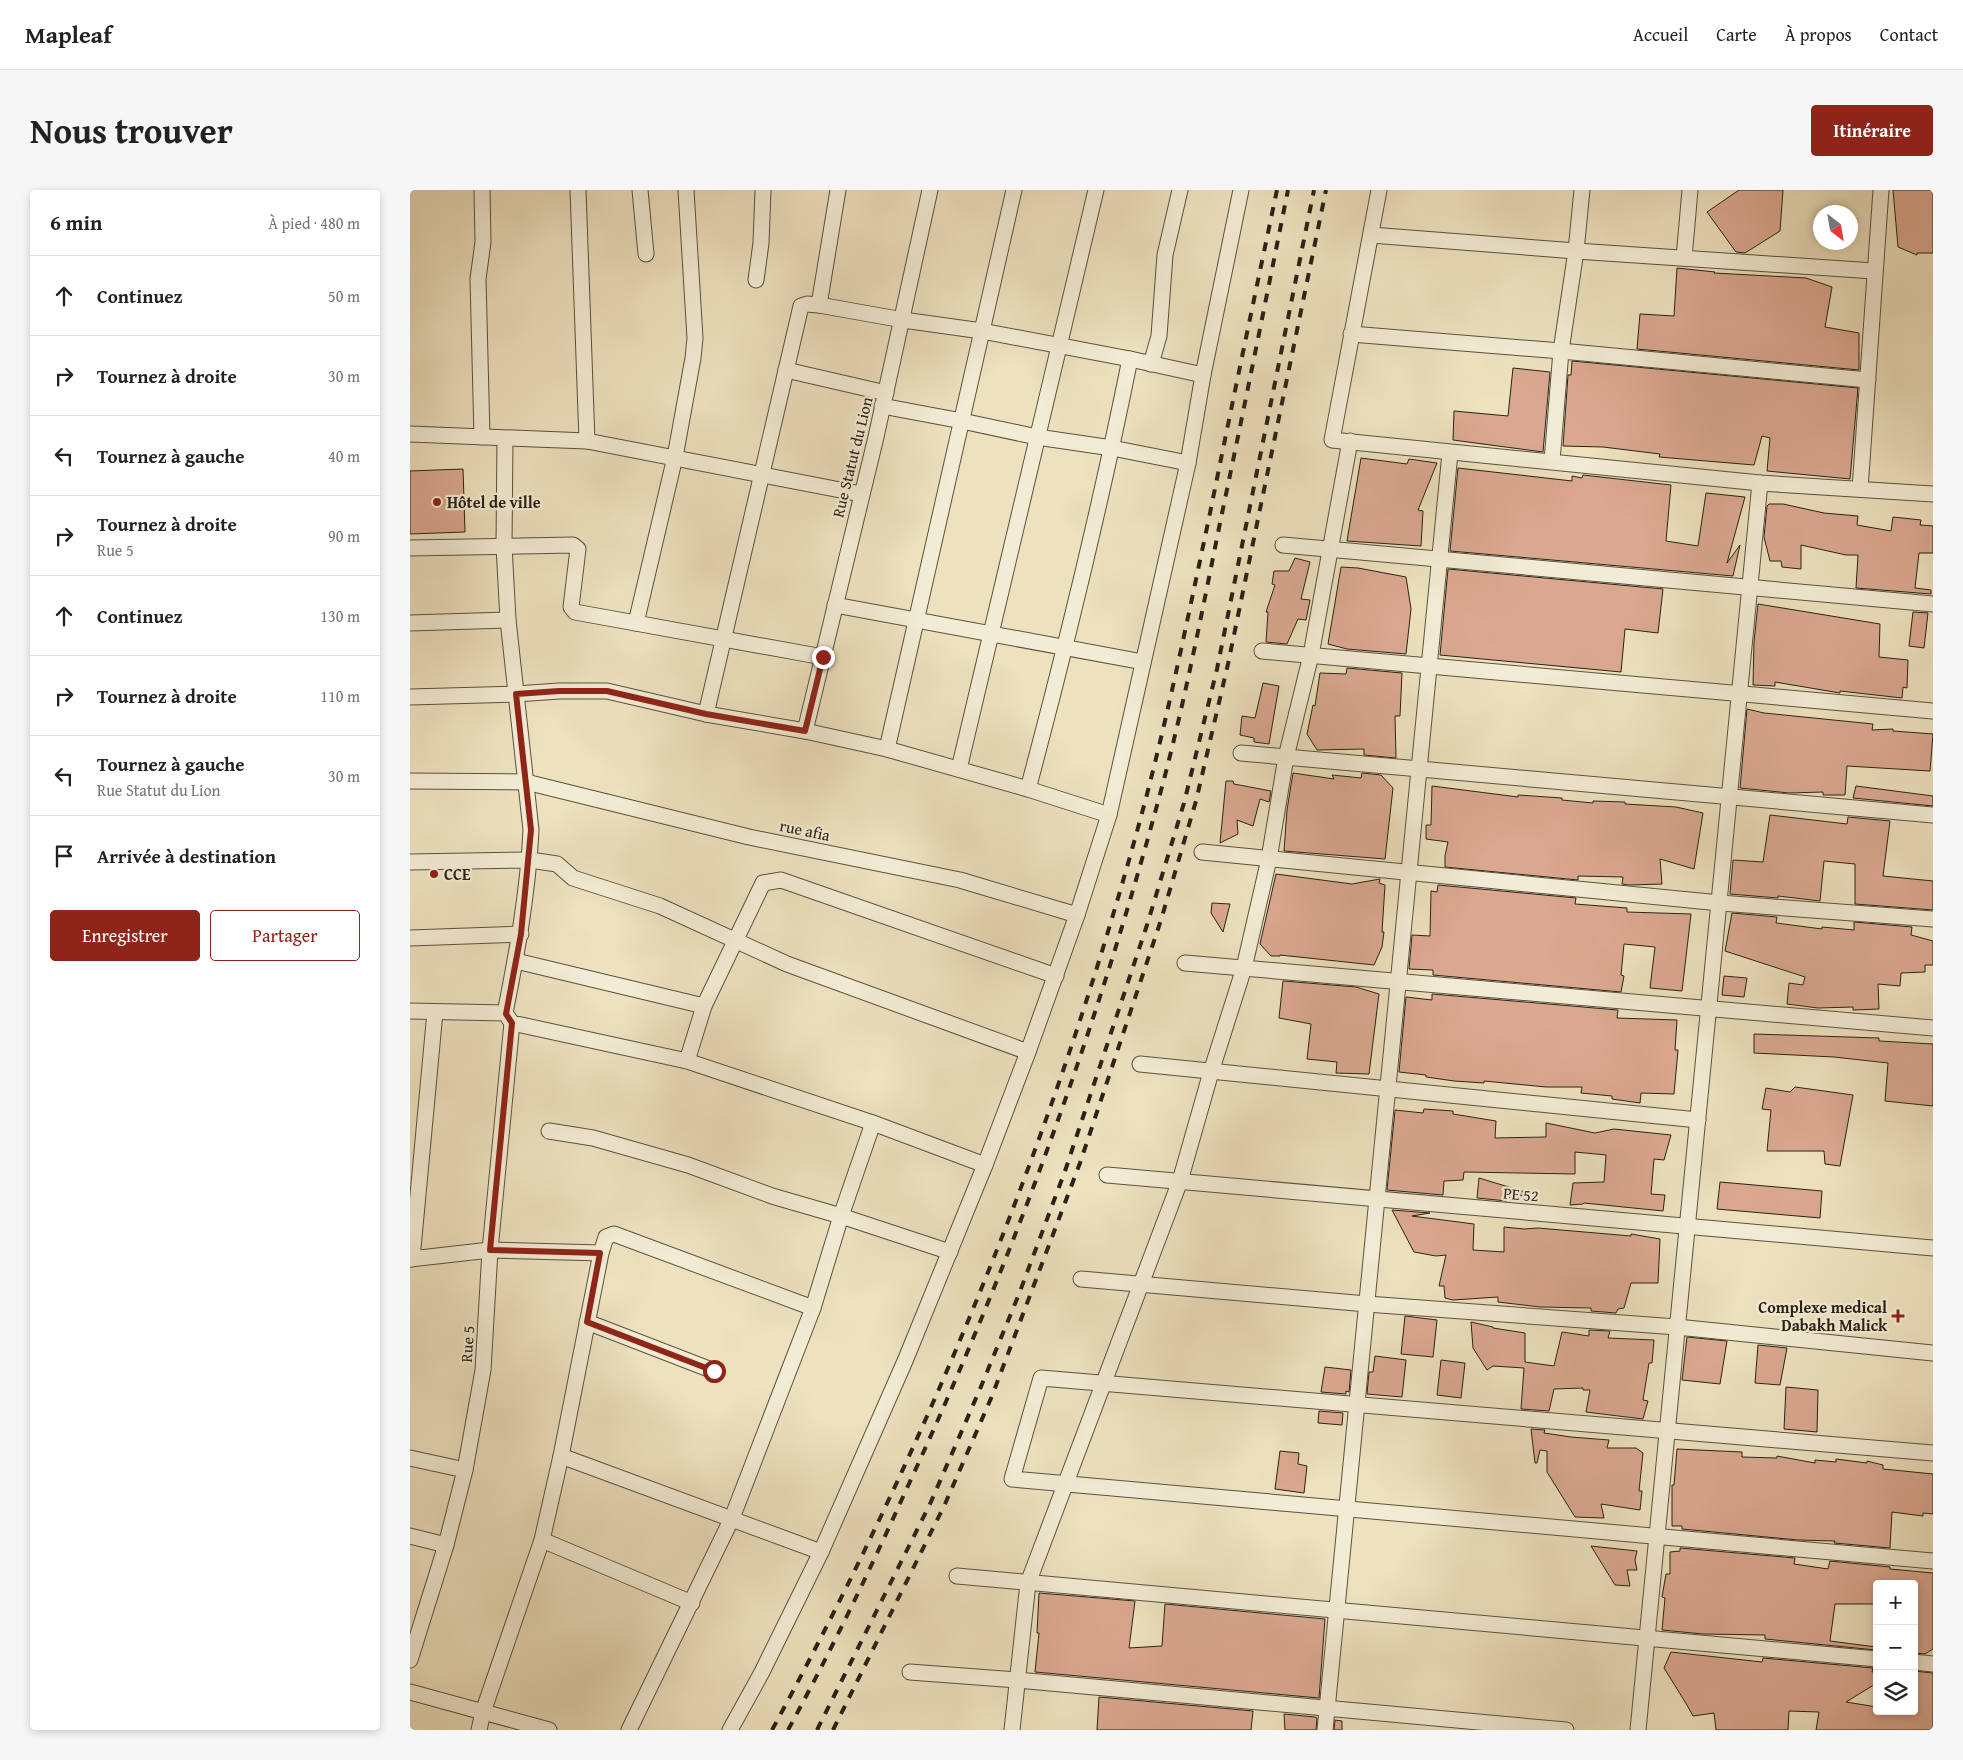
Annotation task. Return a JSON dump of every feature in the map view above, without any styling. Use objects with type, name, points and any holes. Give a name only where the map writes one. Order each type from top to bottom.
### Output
[{"type":"street","points":[[482,190],[483,242],[478,279],[482,438]]},
{"type":"street","points":[[578,190],[587,440]]},
{"type":"street","points":[[640,190],[646,254]]},
{"type":"street","points":[[636,623],[675,457],[693,358],[695,338],[686,190]]},
{"type":"street","points":[[756,280],[761,242],[763,190]]},
{"type":"street","points":[[819,305],[838,190]]},
{"type":"street","name":"Rue Statut du Lion","points":[[805,731],[884,400],[930,190]]},
{"type":"street","points":[[887,748],[1014,190]]},
{"type":"street","points":[[959,769],[1096,190]]},
{"type":"street","points":[[1152,364],[1159,336],[1165,255],[1180,190]]},
{"type":"street","points":[[730,1730],[762,1672],[821,1552],[950,1252],[1028,1052],[1077,915],[1109,815],[1188,463],[1203,374],[1241,190]]},
{"type":"street","points":[[1379,190],[1332,440],[1760,483],[1933,494]]},
{"type":"street","points":[[1552,462],[1561,351],[1576,251],[1582,190]]},
{"type":"street","points":[[1684,258],[1690,190]]},
{"type":"street","points":[[1860,489],[1881,190]]},
{"type":"street","points":[[1370,235],[1874,271]]},
{"type":"street","points":[[706,714],[801,306],[807,304],[819,305],[902,320],[982,331],[1203,374]]},
{"type":"street","points":[[1351,334],[1561,351],[1868,380]]},
{"type":"street","points":[[1028,790],[1065,648],[1112,448],[1130,359]]},
{"type":"street","points":[[786,370],[884,400],[962,421],[1037,437],[1112,448],[1188,463]]},
{"type":"street","points":[[410,434],[482,438],[587,440],[861,494]]},
{"type":"street","name":"Rue 5","points":[[410,1660],[416,1621],[446,1545],[466,1470],[483,1370],[490,1250],[509,1018],[530,860],[531,830],[508,620],[504,546],[505,438]]},
{"type":"street","points":[[1012,1730],[1028,1583],[1180,1181],[1211,1072],[1244,968],[1269,859],[1286,757],[1310,655],[1350,441]]},
{"type":"street","points":[[1325,1730],[1450,452]]},
{"type":"street","points":[[1638,1730],[1760,483]]},
{"type":"street","points":[[1283,545],[1933,604]]},
{"type":"street","points":[[410,548],[576,546],[578,549],[571,607],[575,612],[823,657]]},
{"type":"street","points":[[835,605],[1143,662]]},
{"type":"street","points":[[410,623],[508,620]]},
{"type":"street","points":[[1262,651],[1933,711]]},
{"type":"street","points":[[410,697],[607,691],[706,714],[805,731],[887,748],[1109,815]]},
{"type":"street","points":[[1241,753],[1933,816]]},
{"type":"street","name":"rue afia","points":[[410,781],[526,782],[749,837],[960,880],[1077,915]]},
{"type":"street","points":[[1202,852],[1720,902],[1933,919]]},
{"type":"street","points":[[410,862],[530,860],[558,864],[572,878],[660,906],[787,964],[1028,1052]]},
{"type":"street","points":[[687,1061],[704,1006],[763,883],[780,880],[1056,976]]},
{"type":"street","points":[[410,938],[521,934]]},
{"type":"street","points":[[516,961],[704,1006]]},
{"type":"street","points":[[1185,963],[1933,1028]]},
{"type":"street","points":[[410,1011],[509,1018],[687,1061],[873,1123],[985,1165]]},
{"type":"street","points":[[435,1012],[411,1259],[490,1250],[600,1253]]},
{"type":"street","points":[[1140,1064],[1698,1120]]},
{"type":"street","points":[[629,1730],[732,1518],[813,1308],[841,1216],[873,1123]]},
{"type":"street","points":[[549,1131],[593,1138],[688,1165],[772,1196],[841,1216],[950,1252]]},
{"type":"street","name":"PE 52","points":[[1107,1175],[1933,1248]]},
{"type":"street","points":[[479,1730],[483,1712],[542,1540],[561,1456],[600,1253],[606,1237],[614,1234],[813,1308]]},
{"type":"street","points":[[1081,1278],[1366,1304],[1677,1327],[1933,1353]]},
{"type":"street","points":[[587,1322],[714,1371]]},
{"type":"street","points":[[1933,1453],[1041,1378],[1012,1479],[1933,1561]]},
{"type":"street","points":[[561,1456],[821,1552]]},
{"type":"street","points":[[410,1458],[466,1470]]},
{"type":"street","points":[[410,1536],[446,1545]]},
{"type":"street","points":[[542,1540],[692,1603]]},
{"type":"street","points":[[957,1576],[1873,1659]]},
{"type":"street","points":[[1918,1662],[1933,1664]]},
{"type":"street","points":[[910,1672],[1566,1730]]},
{"type":"street","points":[[410,1692],[549,1730]]},
{"type":"building","points":[[1739,190],[1783,190],[1780,231],[1745,253],[1736,252],[1707,212]]},
{"type":"building","points":[[1893,190],[1933,190],[1933,253],[1917,253],[1917,255],[1898,247]]},
{"type":"building","points":[[1677,268],[1714,273],[1806,278],[1832,287],[1825,327],[1859,333],[1859,370],[1637,349],[1640,314],[1674,316]]},
{"type":"building","points":[[1572,361],[1858,388],[1850,479],[1767,471],[1770,438],[1762,436],[1754,465],[1659,457],[1660,454],[1603,447],[1563,446],[1568,375],[1571,375]]},
{"type":"building","points":[[1513,368],[1550,372],[1543,452],[1453,440],[1454,411],[1508,416]]},
{"type":"building","points":[[1361,458],[1407,464],[1409,459],[1437,463],[1418,510],[1423,511],[1421,546],[1347,541]]},
{"type":"building","points":[[1458,468],[1572,481],[1572,476],[1582,478],[1583,475],[1671,485],[1666,541],[1698,546],[1706,493],[1745,497],[1727,563],[1740,545],[1733,576],[1450,551]]},
{"type":"building","name":"Hôtel de ville","points":[[463,469],[465,532],[410,534],[410,471]]},
{"type":"building","points":[[1769,504],[1783,504],[1824,513],[1858,516],[1857,525],[1891,531],[1893,517],[1921,520],[1920,525],[1933,526],[1933,553],[1919,553],[1915,588],[1931,590],[1931,594],[1856,588],[1858,555],[1846,555],[1801,545],[1801,569],[1782,567],[1781,561],[1770,561],[1764,537],[1767,506]]},
{"type":"building","points":[[1295,558],[1310,562],[1301,599],[1310,600],[1306,620],[1298,619],[1287,644],[1266,642],[1268,612],[1266,612],[1275,585],[1272,584],[1274,571],[1289,571]]},
{"type":"building","points":[[1341,567],[1358,568],[1406,577],[1411,609],[1406,654],[1347,649],[1328,644]]},
{"type":"building","points":[[1448,569],[1663,589],[1658,633],[1625,629],[1621,672],[1440,655]]},
{"type":"building","points":[[1758,604],[1880,624],[1879,657],[1908,660],[1907,688],[1903,687],[1902,698],[1840,691],[1840,693],[1775,682],[1775,686],[1753,685],[1754,642]]},
{"type":"building","points":[[1913,612],[1928,613],[1924,648],[1909,646]]},
{"type":"building","points":[[1347,668],[1402,673],[1400,716],[1395,716],[1396,758],[1364,755],[1364,749],[1317,750],[1307,734],[1313,705],[1315,706],[1320,673],[1346,674]]},
{"type":"building","points":[[1263,683],[1279,686],[1269,744],[1254,742],[1254,738],[1240,735],[1242,716],[1255,718]]},
{"type":"building","points":[[1747,709],[1764,713],[1873,724],[1872,730],[1893,729],[1893,731],[1933,734],[1930,771],[1847,766],[1845,795],[1823,795],[1823,792],[1789,793],[1740,788]]},
{"type":"building","points":[[1293,773],[1334,779],[1332,775],[1361,778],[1362,773],[1381,775],[1393,788],[1385,859],[1284,851],[1287,810]]},
{"type":"building","points":[[1226,781],[1233,781],[1234,784],[1271,791],[1269,802],[1260,799],[1253,826],[1237,820],[1238,834],[1220,843]]},
{"type":"building","points":[[1432,786],[1518,797],[1518,795],[1562,798],[1562,800],[1593,803],[1593,801],[1625,802],[1625,804],[1676,807],[1703,813],[1694,869],[1660,859],[1662,884],[1629,885],[1622,884],[1623,877],[1578,876],[1578,880],[1445,867],[1448,842],[1426,839],[1426,825],[1431,825]]},
{"type":"building","points":[[1856,786],[1933,796],[1933,806],[1853,798]]},
{"type":"building","points":[[1770,815],[1847,824],[1848,817],[1890,821],[1883,876],[1933,881],[1933,910],[1855,904],[1855,864],[1824,861],[1820,901],[1778,896],[1778,898],[1730,894],[1733,860],[1763,862]]},
{"type":"building","points":[[1276,874],[1352,884],[1380,879],[1379,883],[1385,885],[1382,932],[1384,932],[1382,947],[1374,965],[1280,955],[1271,956],[1260,944]]},
{"type":"building","points":[[1438,885],[1576,898],[1575,904],[1627,908],[1627,912],[1691,914],[1682,991],[1650,988],[1655,947],[1624,944],[1621,975],[1624,976],[1621,992],[1433,975],[1433,970],[1409,969],[1412,935],[1430,936],[1431,891],[1437,892]]},
{"type":"building","points":[[1212,903],[1230,904],[1223,932],[1211,913]]},
{"type":"building","points":[[1732,913],[1777,917],[1776,923],[1822,929],[1822,927],[1854,930],[1854,922],[1912,927],[1911,935],[1933,941],[1933,965],[1925,965],[1925,972],[1901,973],[1900,986],[1878,984],[1879,1009],[1853,1010],[1853,1007],[1818,1008],[1787,1004],[1789,983],[1803,985],[1805,977],[1725,951]]},
{"type":"building","points":[[1724,976],[1747,978],[1744,997],[1722,995]]},
{"type":"building","points":[[1283,981],[1356,987],[1379,994],[1369,1074],[1336,1073],[1337,1062],[1307,1059],[1311,1024],[1279,1018]]},
{"type":"building","points":[[1432,994],[1618,1010],[1617,1018],[1677,1020],[1675,1050],[1678,1050],[1674,1094],[1641,1093],[1640,1103],[1612,1099],[1612,1096],[1581,1093],[1582,1087],[1546,1087],[1484,1081],[1484,1083],[1454,1081],[1399,1072],[1406,997],[1432,1000]]},
{"type":"building","points":[[1754,1034],[1879,1038],[1879,1041],[1933,1044],[1933,1106],[1885,1101],[1888,1063],[1834,1057],[1754,1053]]},
{"type":"building","points":[[1795,1087],[1853,1095],[1840,1166],[1825,1164],[1824,1151],[1767,1151],[1771,1110],[1762,1109],[1766,1088],[1790,1092]]},
{"type":"building","points":[[1424,1109],[1453,1111],[1453,1114],[1496,1121],[1495,1138],[1546,1137],[1546,1123],[1595,1133],[1614,1129],[1671,1135],[1664,1160],[1654,1159],[1651,1194],[1665,1195],[1663,1211],[1584,1203],[1570,1205],[1573,1183],[1604,1182],[1606,1155],[1575,1152],[1575,1174],[1464,1172],[1463,1180],[1444,1181],[1443,1195],[1387,1190],[1395,1110],[1423,1113]]},
{"type":"building","points":[[1479,1178],[1532,1194],[1507,1198],[1507,1201],[1477,1198]]},
{"type":"building","points":[[1720,1182],[1822,1191],[1820,1218],[1717,1209]]},
{"type":"building","points":[[1392,1210],[1430,1213],[1412,1216],[1474,1224],[1473,1250],[1504,1252],[1504,1227],[1631,1236],[1631,1234],[1660,1239],[1658,1283],[1631,1283],[1624,1308],[1618,1309],[1616,1313],[1591,1311],[1591,1308],[1540,1307],[1498,1302],[1498,1297],[1453,1300],[1445,1298],[1444,1286],[1439,1286],[1446,1255],[1436,1256],[1414,1252]]},
{"type":"building","points":[[1405,1316],[1437,1320],[1433,1357],[1401,1354]]},
{"type":"building","points":[[1471,1322],[1525,1333],[1525,1362],[1554,1366],[1562,1332],[1589,1336],[1589,1330],[1610,1331],[1608,1338],[1654,1340],[1652,1363],[1649,1363],[1643,1400],[1648,1401],[1643,1419],[1586,1412],[1590,1390],[1583,1390],[1583,1388],[1554,1389],[1549,1411],[1521,1409],[1524,1368],[1493,1366],[1487,1370],[1473,1348]]},
{"type":"building","points":[[1687,1337],[1727,1341],[1720,1384],[1682,1380]]},
{"type":"building","points":[[1758,1345],[1787,1348],[1780,1385],[1755,1383]]},
{"type":"building","points":[[1375,1356],[1406,1360],[1402,1397],[1367,1394],[1369,1372],[1373,1372]]},
{"type":"building","points":[[1441,1360],[1465,1363],[1461,1398],[1437,1395]]},
{"type":"building","points":[[1325,1367],[1351,1370],[1349,1392],[1346,1391],[1346,1394],[1321,1392]]},
{"type":"building","points":[[1786,1387],[1818,1390],[1817,1432],[1784,1429]]},
{"type":"building","points":[[1319,1411],[1343,1413],[1342,1425],[1318,1423]]},
{"type":"building","points":[[1531,1429],[1545,1430],[1544,1433],[1571,1437],[1609,1440],[1607,1448],[1636,1448],[1643,1453],[1639,1491],[1642,1491],[1640,1510],[1601,1504],[1604,1518],[1575,1517],[1547,1472],[1547,1451],[1540,1450],[1537,1463],[1535,1463]]},
{"type":"building","points":[[1677,1449],[1742,1452],[1742,1457],[1777,1458],[1777,1456],[1815,1463],[1815,1460],[1836,1462],[1836,1459],[1867,1463],[1867,1461],[1883,1465],[1883,1469],[1933,1474],[1933,1514],[1923,1513],[1923,1516],[1892,1512],[1890,1548],[1834,1543],[1835,1541],[1798,1540],[1682,1529],[1682,1526],[1672,1526],[1672,1485],[1674,1485]]},
{"type":"building","points":[[1280,1451],[1299,1453],[1298,1464],[1307,1466],[1304,1493],[1275,1489]]},
{"type":"building","points":[[1591,1546],[1637,1551],[1635,1560],[1637,1570],[1627,1570],[1630,1586],[1615,1585]]},
{"type":"building","points":[[1680,1548],[1795,1558],[1794,1564],[1828,1569],[1830,1561],[1933,1573],[1933,1649],[1925,1654],[1918,1653],[1918,1580],[1873,1580],[1873,1604],[1835,1604],[1830,1641],[1873,1647],[1873,1650],[1765,1639],[1765,1635],[1703,1634],[1662,1630],[1665,1598],[1662,1597],[1666,1574],[1670,1574],[1670,1552],[1680,1551]]},
{"type":"building","points":[[1039,1593],[1135,1601],[1129,1648],[1162,1646],[1165,1604],[1325,1619],[1319,1698],[1035,1672],[1039,1633],[1037,1633]]},
{"type":"building","points":[[1671,1652],[1762,1662],[1763,1658],[1873,1668],[1873,1685],[1846,1702],[1873,1706],[1873,1715],[1918,1715],[1918,1671],[1933,1673],[1933,1730],[1816,1730],[1819,1712],[1789,1711],[1788,1730],[1716,1730],[1714,1713],[1693,1716],[1664,1668]]},
{"type":"building","points":[[1099,1697],[1253,1711],[1251,1730],[1097,1730]]},
{"type":"building","points":[[1284,1714],[1317,1718],[1316,1730],[1285,1730]]},
{"type":"building","points":[[1335,1720],[1342,1721],[1342,1730],[1334,1730]]},
{"type":"railway","points":[[772,1730],[886,1506],[938,1391],[987,1275],[1032,1158],[1074,1039],[1112,919],[1163,729],[1277,190]]},
{"type":"railway","points":[[788,1730],[835,1640],[879,1549],[981,1320],[1048,1149],[1107,975],[1134,887],[1177,729],[1288,190]]},
{"type":"railway","points":[[817,1730],[930,1504],[1019,1294],[1065,1171],[1147,925],[1184,803],[1217,669],[1314,190]]},
{"type":"railway","points":[[833,1730],[945,1504],[992,1396],[1080,1163],[1161,920],[1196,801],[1228,664],[1326,190]]},
{"type":"place","name":"Hôtel de ville","points":[[437,502]]},
{"type":"place","name":"CCE","points":[[434,874]]},
{"type":"place","name":"Complexe medical Dabakh Malick","points":[[1898,1316]]},
{"type":"route","points":[[714,1371],[587,1322],[600,1253],[490,1250],[512,1023],[506,1014],[521,934],[530,860],[531,830],[516,694],[559,691],[607,691],[706,714],[805,731],[823,657]]}]
